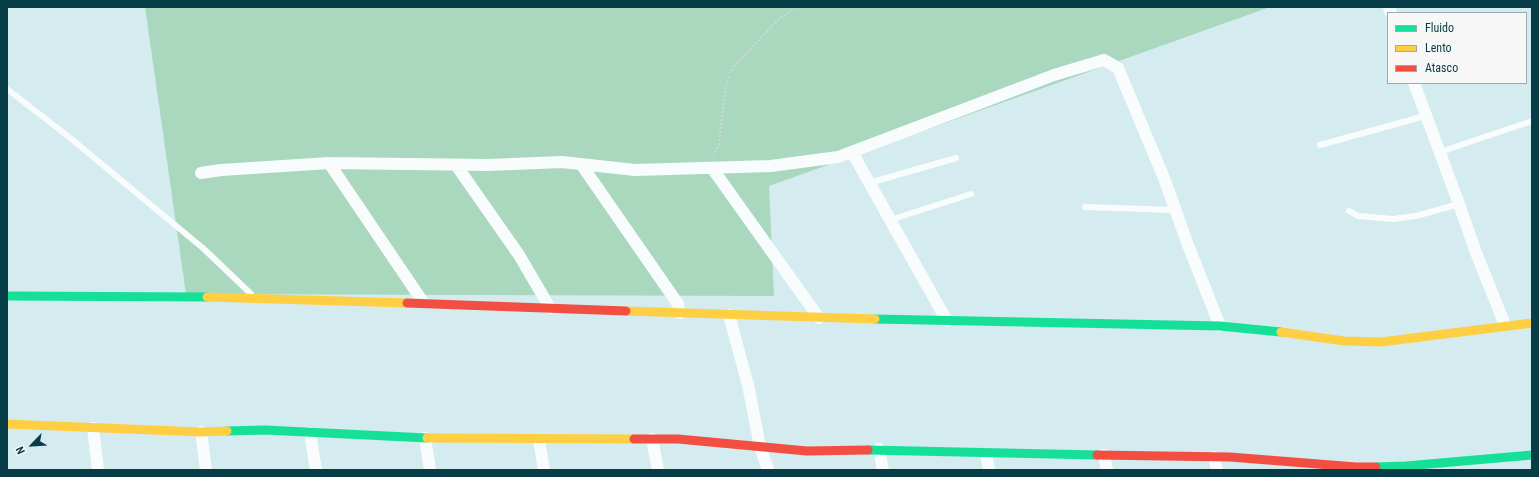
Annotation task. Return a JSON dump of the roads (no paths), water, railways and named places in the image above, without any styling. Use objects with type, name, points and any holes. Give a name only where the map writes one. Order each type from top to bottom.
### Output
[{"type":"street","points":[[201,174],[221,170],[329,163],[456,164],[562,162],[634,170],[771,166],[838,157],[1054,75],[1104,60],[1118,68],[1164,178],[1220,326]]},
{"type":"street","points":[[1414,84],[1425,116],[1460,204],[1475,250],[1505,325]]},
{"type":"street","points":[[852,152],[947,321]]},
{"type":"street","points":[[329,163],[423,302]]},
{"type":"street","points":[[456,164],[519,256],[550,308]]},
{"type":"street","points":[[581,164],[678,304],[680,313]]},
{"type":"street","points":[[712,168],[819,318]]},
{"type":"street","points":[[7,296],[253,297],[423,302],[819,318],[1220,326],[1303,334],[1344,341],[1381,342],[1505,325],[1532,323]]},
{"type":"street","points":[[729,315],[748,385],[760,446],[768,470]]},
{"type":"street","points":[[7,424],[201,432],[264,430],[425,438],[539,440],[652,438],[830,452],[879,449],[986,454],[1261,459],[1326,468],[1437,466],[1532,455]]},
{"type":"street","points":[[93,428],[98,470]]},
{"type":"street","points":[[201,432],[206,470]]},
{"type":"street","points":[[310,433],[316,470]]},
{"type":"street","points":[[425,438],[430,470]]},
{"type":"street","points":[[652,438],[658,470]]},
{"type":"street","points":[[539,440],[544,470]]},
{"type":"street","points":[[879,449],[882,470]]},
{"type":"street","points":[[986,454],[989,470]]},
{"type":"street","points":[[1104,455],[1107,470]]},
{"type":"street","points":[[1214,457],[1216,470]]},
{"type":"lane","points":[[7,89],[69,137],[204,249],[253,297]]},
{"type":"lane","points":[[1320,145],[1425,116]]},
{"type":"lane","points":[[1440,152],[1532,121]]},
{"type":"lane","points":[[869,183],[956,158]]},
{"type":"lane","points":[[890,220],[971,194]]},
{"type":"lane","points":[[1349,211],[1358,216],[1393,219],[1416,216],[1460,204]]},
{"type":"lane","points":[[1085,207],[1175,210]]}]
